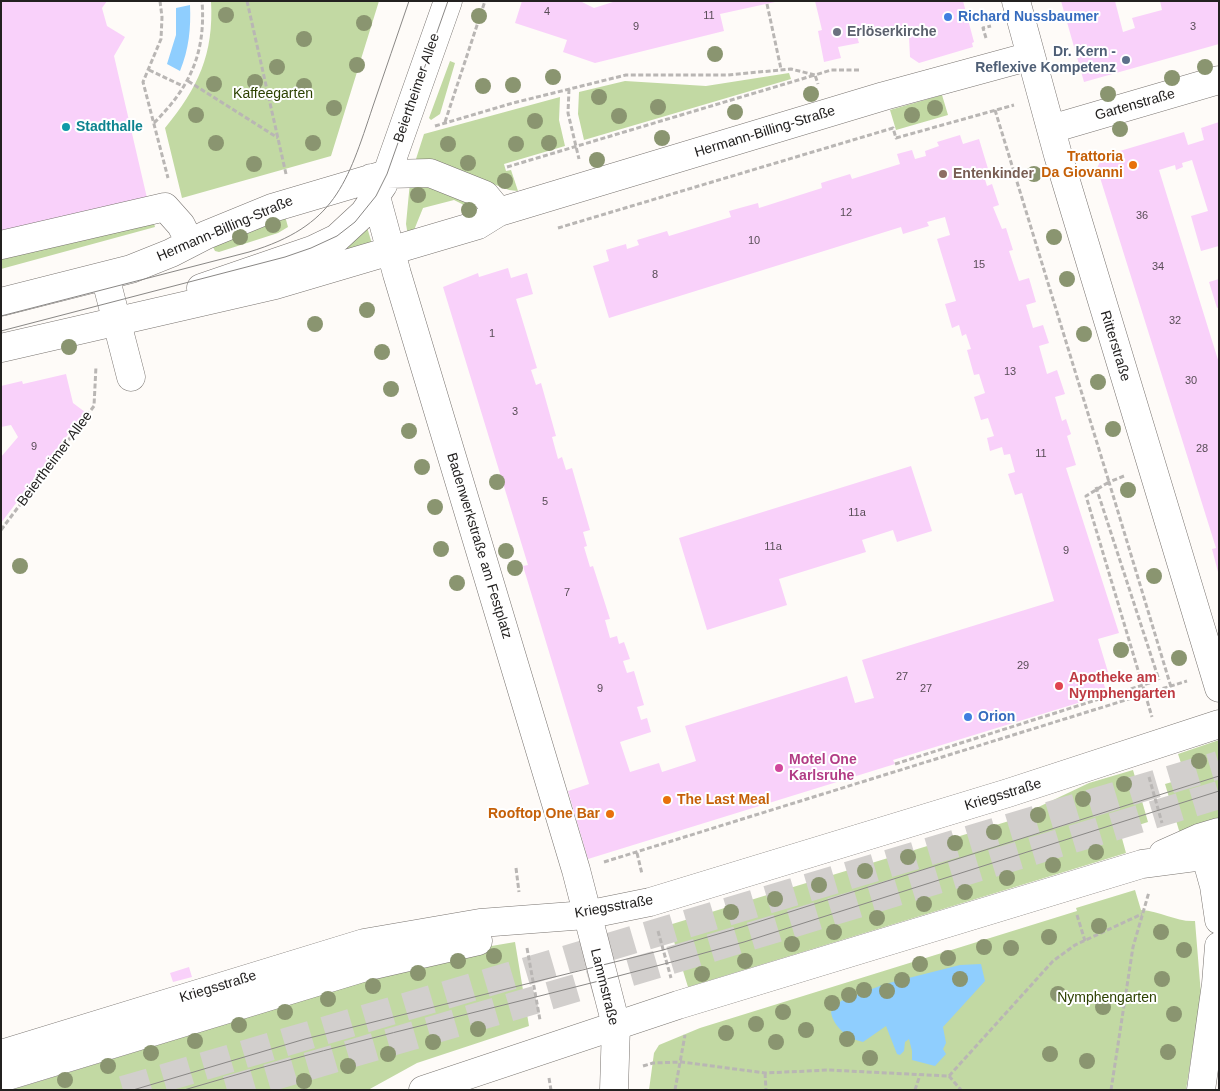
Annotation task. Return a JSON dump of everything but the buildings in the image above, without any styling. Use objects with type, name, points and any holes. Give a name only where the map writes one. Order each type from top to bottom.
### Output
[{"type":"street","name":"Beiertheimer Allee","points":[[116,321],[214,282],[306,252],[330,242],[358,221],[378,183],[448,1]]},
{"type":"street","name":"Ritterstraße","points":[[1019,9],[1051,130],[1216,680]]},
{"type":"street","name":"Hermann-Billing-Straße","points":[[1,348],[258,290],[478,225],[499,212],[588,185],[827,113],[1031,56]]},
{"type":"street","name":"Gartenstraße","points":[[1051,130],[1219,80]]},
{"type":"street","name":"Hermann-Billing-Straße","points":[[1,302],[105,276],[171,253],[272,208],[378,183],[404,172],[430,173],[485,195],[499,212]]},
{"type":"street","name":"Badenwerkstraße am Festplatz","points":[[378,183],[390,251],[555,794],[586,915]]},
{"type":"street","points":[[1,245],[165,207],[181,225],[190,243]]},
{"type":"street","points":[[105,276],[131,377]]},
{"type":"street","name":"Kriegsstraße","points":[[1,1054],[364,943],[586,915],[650,902],[1161,745],[1219,724]]},
{"type":"street","points":[[423,1090],[678,1005],[1142,864],[1199,838],[1219,832]]},
{"type":"street","points":[[1142,864],[1212,856],[1219,920]]},
{"type":"street","name":"Lammstraße","points":[[586,915],[616,1025],[614,1083]]},
{"type":"street","points":[[1,1078],[369,966],[523,924]]},
{"type":"street","points":[[1201,1090],[1216,984],[1219,946]]},
{"type":"path","points":[[160,1],[162,17],[160,39],[143,82],[169,180]]},
{"type":"path","points":[[154,123],[175,102],[188,82],[199,51],[203,22],[202,1]]},
{"type":"path","points":[[247,1],[287,176]]},
{"type":"path","points":[[485,1],[444,123],[569,88],[626,75],[727,75],[791,69],[815,75]]},
{"type":"path","points":[[767,4],[781,70]]},
{"type":"path","points":[[988,42],[983,28],[1019,9]]},
{"type":"path","points":[[149,70],[185,87]]},
{"type":"path","points":[[507,167],[831,70],[869,70]]},
{"type":"path","points":[[815,75],[827,113]]},
{"type":"path","points":[[188,82],[278,138]]},
{"type":"path","points":[[569,88],[568,113],[575,147],[588,185]]},
{"type":"path","points":[[549,230],[893,128],[896,138],[1042,97]]},
{"type":"path","points":[[995,110],[1171,687]]},
{"type":"path","name":"Beiertheimer Allee","points":[[1,530],[94,406],[96,362]]},
{"type":"path","points":[[1109,482],[1096,487],[1086,496],[1145,696]]},
{"type":"path","points":[[895,764],[1159,680],[1096,487]]},
{"type":"path","points":[[675,1090],[682,1062],[685,1031],[636,853],[1171,687],[1216,680]]},
{"type":"path","points":[[1161,745],[1170,770],[1148,778],[1164,829]]},
{"type":"path","points":[[516,868],[523,924],[550,1090]]},
{"type":"path","points":[[949,1076],[1053,961],[1075,945],[1143,914],[1133,947],[1111,1090]]},
{"type":"path","points":[[614,1083],[653,1062],[682,1062],[765,1073],[829,1070],[949,1076],[961,1090]]},
{"type":"path","points":[[765,1073],[766,1090]]},
{"type":"path","points":[[915,1090],[920,1075]]},
{"type":"green space","name":"Kaffeegarten","points":[[211,1],[379,1],[331,156],[182,198],[165,128],[187,99],[202,69],[210,38]]},
{"type":"green space","points":[[450,61],[455,63],[440,114],[431,120],[429,118]]},
{"type":"green space","points":[[789,73],[791,79],[584,140],[578,114],[579,92],[625,81],[706,86]]},
{"type":"green space","points":[[942,95],[948,115],[896,130],[890,110]]},
{"type":"green space","points":[[560,97],[559,120],[565,146],[504,164],[506,171],[511,170],[518,191],[509,190],[433,161],[416,159],[424,134]]},
{"type":"green space","points":[[422,181],[471,202],[475,213],[460,222],[466,206],[454,200],[423,208],[412,235],[408,236],[406,224],[410,182]]},
{"type":"green space","points":[[285,216],[288,227],[278,233],[219,252],[215,251],[213,247]]},
{"type":"green space","points":[[153,220],[155,227],[1,269],[1,255]]},
{"type":"green space","points":[[366,224],[373,247],[325,261]]},
{"type":"green space","points":[[1219,740],[1219,826],[1181,837],[1165,784],[1186,778],[1178,754]]},
{"type":"green space","points":[[1133,770],[1148,822],[1120,831],[1126,853],[688,987],[669,925],[1009,821],[1089,783]]},
{"type":"green space","name":"Nymphengarten","points":[[1135,890],[1141,910],[1181,920],[1195,921],[1201,995],[1186,1090],[649,1090],[654,1053],[659,1045],[700,1028],[1077,911],[1076,908]]},
{"type":"green space","points":[[515,942],[529,1026],[417,1063],[368,1090],[11,1090],[468,950]]},
{"type":"water","points":[[190,5],[189,38],[180,71],[167,64],[176,35],[176,8]]},
{"type":"water","points":[[981,964],[985,981],[943,1027],[946,1043],[943,1049],[946,1054],[935,1066],[912,1060],[909,1039],[905,1042],[904,1051],[900,1055],[897,1054],[886,1026],[863,1042],[842,1032],[832,1017],[831,1012],[841,1001],[885,984],[960,965]]},
{"type":"tunnel","points":[[123,1090],[1219,765]]},
{"type":"tunnel","points":[[227,1090],[665,962],[1219,795]]},
{"type":"tram line","points":[[1,316],[249,252],[278,241],[301,229],[319,215],[334,198],[345,180],[364,134],[409,1]]},
{"type":"tram line","points":[[1,331],[285,257],[337,236],[355,222],[376,196],[387,174],[448,1]]},
{"type":"tram line","points":[[133,1090],[305,1039],[663,950],[742,927],[1219,776]]},
{"type":"tram line","points":[[184,1090],[324,1051],[604,980],[744,942],[1219,791]]},
{"type":"place","name":"Richard Nussbaumer","points":[[948,17]]},
{"type":"place","name":"Erlöserkirche","points":[[837,32]]},
{"type":"place","name":"Dr. Kern - Reflexive Kompetenz","points":[[1126,60]]},
{"type":"place","name":"Stadthalle","points":[[66,127]]},
{"type":"place","name":"Trattoria Da Giovanni","points":[[1133,165]]},
{"type":"place","name":"Entenkinder","points":[[943,174]]},
{"type":"place","name":"Apotheke am Nymphengarten","points":[[1059,686]]},
{"type":"place","name":"Orion","points":[[968,717]]},
{"type":"place","name":"Motel One Karlsruhe","points":[[779,768]]},
{"type":"place","name":"The Last Meal","points":[[667,800]]},
{"type":"place","name":"Rooftop One Bar","points":[[610,814]]}]
